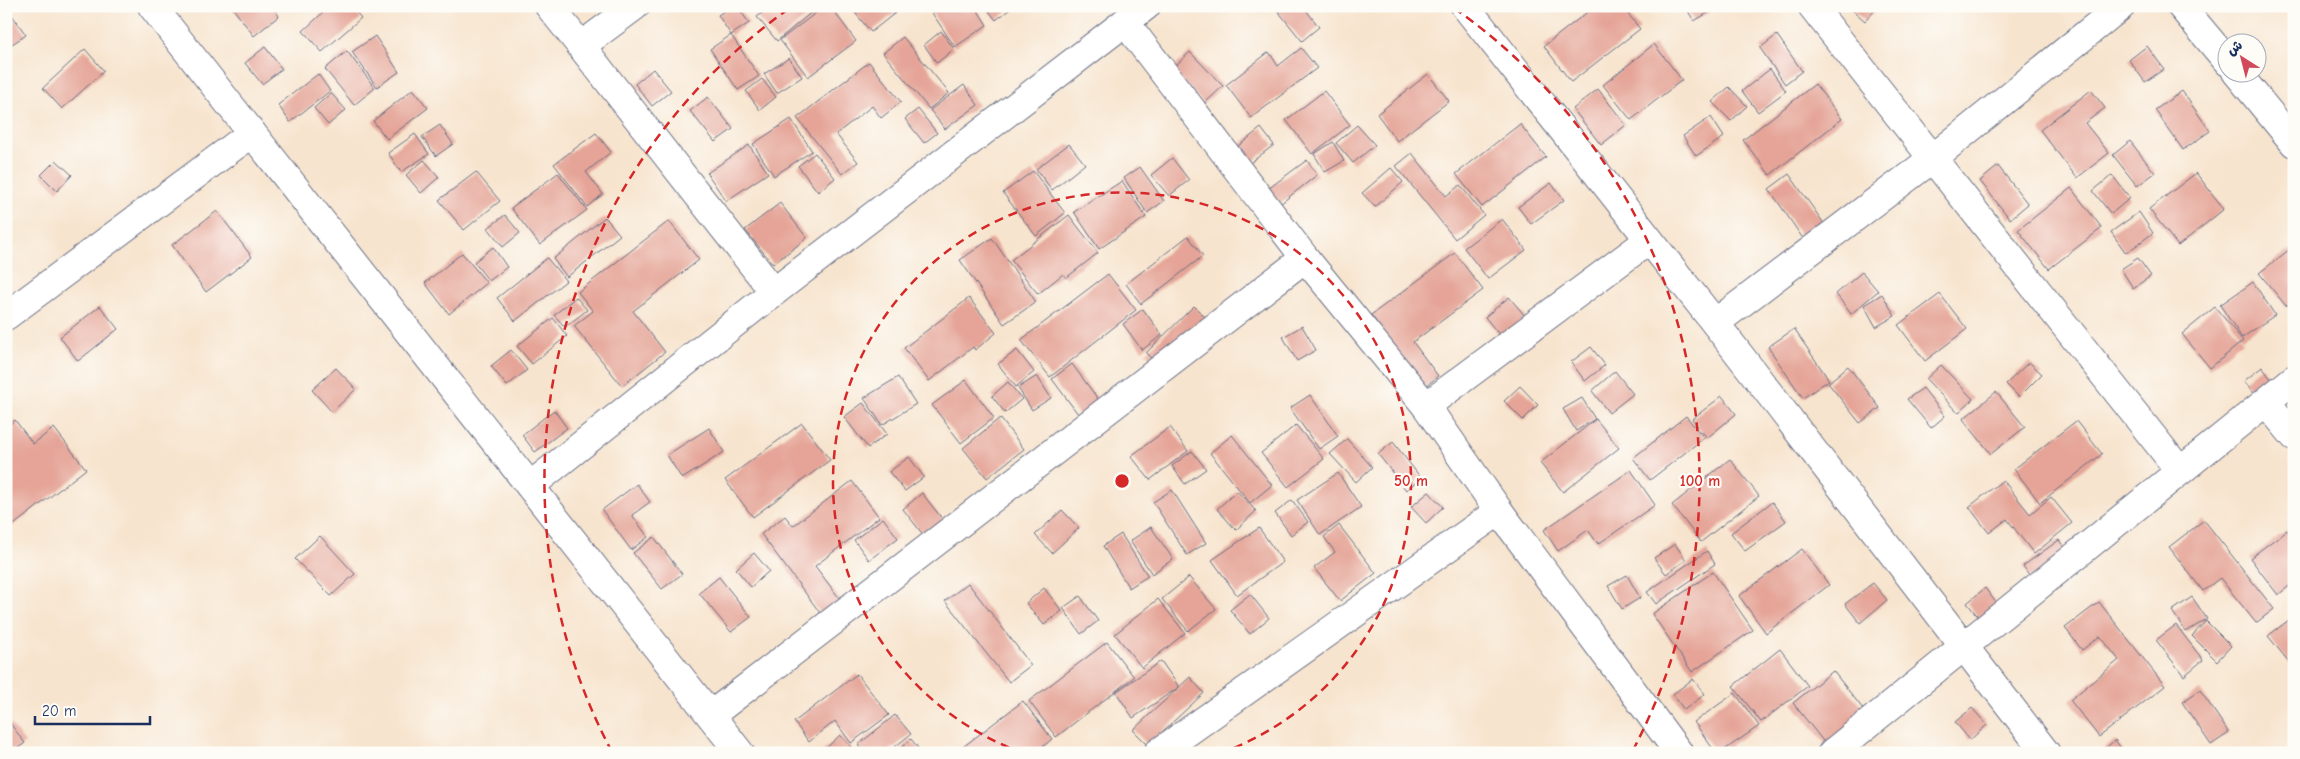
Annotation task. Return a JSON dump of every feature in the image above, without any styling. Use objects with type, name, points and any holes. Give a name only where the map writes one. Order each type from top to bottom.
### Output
[{"type":"street","points":[[152,6],[740,753]]},
{"type":"street","points":[[549,6],[774,292]]},
{"type":"street","points":[[581,46],[635,6]]},
{"type":"street","points":[[530,486],[774,292],[1146,6]]},
{"type":"street","points":[[1465,6],[1715,323],[2046,753]]},
{"type":"street","points":[[1812,6],[2180,471]]},
{"type":"street","points":[[1715,323],[1932,159],[2121,6]]},
{"type":"street","points":[[2181,6],[2218,50]]},
{"type":"street","points":[[1125,22],[1305,258],[1426,406],[1499,511],[1679,753]]},
{"type":"street","points":[[2244,82],[2294,143]]},
{"type":"street","points":[[6,316],[252,133]]},
{"type":"street","points":[[1426,406],[1649,240]]},
{"type":"street","points":[[711,715],[1305,258]]},
{"type":"street","points":[[1832,753],[2294,379]]},
{"type":"street","points":[[2266,402],[2294,436]]},
{"type":"street","points":[[1158,753],[1499,511]]},
{"type":"building","points":[[231,6],[272,6],[279,16],[254,36]]},
{"type":"building","points":[[330,6],[351,6],[361,18],[322,52],[303,31]]},
{"type":"building","points":[[732,6],[737,6],[749,23],[731,35],[718,15]]},
{"type":"building","points":[[770,6],[819,6],[777,41],[757,17]]},
{"type":"building","points":[[825,6],[830,6],[856,41],[808,77],[780,40]]},
{"type":"building","points":[[853,6],[904,6],[871,32],[851,8]]},
{"type":"building","points":[[943,6],[975,6],[987,25],[955,47],[932,13]]},
{"type":"building","points":[[985,6],[1014,6],[996,20]]},
{"type":"building","points":[[1274,6],[1303,6],[1319,27],[1302,41]]},
{"type":"building","points":[[1595,6],[1622,6],[1640,29],[1571,82],[1544,46]]},
{"type":"building","points":[[1685,6],[1720,6],[1694,21]]},
{"type":"building","points":[[1848,6],[1879,6],[1865,21]]},
{"type":"building","points":[[12,15],[26,35],[6,48],[6,18]]},
{"type":"building","points":[[941,31],[954,49],[937,63],[924,45]]},
{"type":"building","points":[[731,35],[759,76],[738,90],[710,49]]},
{"type":"building","points":[[1777,35],[1802,71],[1785,84],[1760,48]]},
{"type":"building","points":[[375,36],[399,72],[377,87],[352,52]]},
{"type":"building","points":[[903,37],[949,93],[929,109],[883,53]]},
{"type":"building","points":[[1654,44],[1682,80],[1631,120],[1603,85]]},
{"type":"building","points":[[2147,46],[2164,69],[2145,82],[2129,60]]},
{"type":"building","points":[[265,47],[282,69],[262,84],[245,63]]},
{"type":"building","points":[[1301,48],[1317,68],[1251,118],[1226,85],[1269,52],[1278,66]]},
{"type":"building","points":[[85,49],[104,71],[62,109],[43,88]]},
{"type":"building","points":[[347,51],[375,88],[354,105],[325,69]]},
{"type":"building","points":[[1190,52],[1223,86],[1204,104],[1172,69]]},
{"type":"building","points":[[789,58],[802,77],[777,93],[764,74]]},
{"type":"building","points":[[869,62],[901,102],[881,118],[872,106],[836,134],[858,162],[842,174],[797,118]]},
{"type":"building","points":[[653,69],[671,91],[652,106],[635,84]]},
{"type":"building","points":[[1770,69],[1786,91],[1758,112],[1742,91]]},
{"type":"building","points":[[318,74],[330,91],[290,122],[278,105]]},
{"type":"building","points":[[1428,74],[1449,101],[1397,141],[1377,114]]},
{"type":"building","points":[[762,79],[776,97],[760,110],[746,91]]},
{"type":"building","points":[[1815,84],[1842,119],[1770,175],[1743,140]]},
{"type":"building","points":[[964,85],[978,105],[945,129],[930,110]]},
{"type":"building","points":[[1729,87],[1747,106],[1731,121],[1712,102]]},
{"type":"building","points":[[413,89],[428,108],[387,139],[373,121]]},
{"type":"building","points":[[1598,89],[1626,125],[1601,145],[1573,109]]},
{"type":"building","points":[[2091,90],[2105,108],[2085,123],[2109,153],[2077,178],[2040,130]]},
{"type":"building","points":[[1324,91],[1350,125],[1312,154],[1286,120]]},
{"type":"building","points":[[2182,91],[2210,131],[2183,150],[2155,110]]},
{"type":"building","points":[[331,93],[346,110],[328,125],[314,108]]},
{"type":"building","points":[[708,97],[733,129],[715,142],[690,111]]},
{"type":"building","points":[[918,109],[937,133],[924,143],[905,119]]},
{"type":"building","points":[[1711,117],[1724,137],[1696,156],[1683,136]]},
{"type":"building","points":[[791,119],[812,151],[774,176],[753,144]]},
{"type":"building","points":[[1520,124],[1546,157],[1482,207],[1456,174]]},
{"type":"building","points":[[440,125],[453,144],[436,156],[422,137]]},
{"type":"building","points":[[1357,125],[1375,145],[1353,163],[1336,143]]},
{"type":"building","points":[[1261,128],[1274,145],[1250,163],[1237,147]]},
{"type":"building","points":[[596,133],[611,152],[586,172],[603,194],[587,207],[554,164]]},
{"type":"building","points":[[415,134],[429,154],[401,172],[388,153]]},
{"type":"building","points":[[2130,141],[2155,173],[2137,186],[2113,155]]},
{"type":"building","points":[[1333,142],[1344,161],[1325,172],[1314,154]]},
{"type":"building","points":[[1069,144],[1085,164],[1052,190],[1036,169]]},
{"type":"building","points":[[749,145],[768,173],[726,201],[707,173]]},
{"type":"building","points":[[815,153],[835,178],[818,192],[798,166]]},
{"type":"building","points":[[1412,153],[1446,196],[1460,185],[1484,215],[1455,239],[1396,166]]},
{"type":"building","points":[[1172,158],[1189,180],[1169,196],[1151,175]]},
{"type":"building","points":[[56,160],[72,175],[57,191],[41,175]]},
{"type":"building","points":[[424,160],[439,177],[421,193],[406,175]]},
{"type":"building","points":[[1307,160],[1317,175],[1280,204],[1268,189]]},
{"type":"building","points":[[1998,166],[2028,204],[2010,219],[1980,181]]},
{"type":"building","points":[[1140,167],[1164,201],[1147,213],[1124,178]]},
{"type":"building","points":[[1391,168],[1403,182],[1375,207],[1362,193]]},
{"type":"building","points":[[1033,171],[1065,213],[1036,236],[1003,193]]},
{"type":"building","points":[[476,172],[500,201],[464,230],[439,200]]},
{"type":"building","points":[[558,173],[587,210],[540,245],[511,208]]},
{"type":"building","points":[[2196,173],[2224,209],[2178,246],[2149,209]]},
{"type":"building","points":[[1789,174],[1825,225],[1804,240],[1769,189]]},
{"type":"building","points":[[2112,175],[2130,198],[2111,214],[2093,191]]},
{"type":"building","points":[[1122,181],[1146,217],[1099,249],[1074,212]]},
{"type":"building","points":[[1551,183],[1564,200],[1531,224],[1518,207]]},
{"type":"building","points":[[2071,188],[2102,228],[2049,269],[2018,230]]},
{"type":"building","points":[[780,203],[807,238],[773,264],[745,230]]},
{"type":"building","points":[[217,211],[252,257],[206,292],[172,245]]},
{"type":"building","points":[[2139,212],[2153,233],[2126,253],[2111,232]]},
{"type":"building","points":[[505,215],[520,233],[503,247],[488,228]]},
{"type":"building","points":[[1069,215],[1098,253],[1066,278],[1063,274],[1038,294],[1011,260]]},
{"type":"building","points":[[605,217],[620,235],[567,277],[553,259]]},
{"type":"building","points":[[1502,219],[1526,250],[1488,279],[1464,248]]},
{"type":"building","points":[[669,221],[699,260],[633,311],[665,352],[622,386],[574,326],[593,311],[578,292]]},
{"type":"building","points":[[1188,236],[1203,256],[1141,304],[1126,284]]},
{"type":"building","points":[[992,238],[1036,302],[1004,324],[960,260]]},
{"type":"building","points":[[2294,246],[2294,300],[2286,306],[2259,273]]},
{"type":"building","points":[[493,247],[507,267],[489,281],[474,262]]},
{"type":"building","points":[[462,253],[487,283],[449,314],[425,283]]},
{"type":"building","points":[[1455,253],[1483,290],[1413,342],[1438,376],[1425,387],[1371,315]]},
{"type":"building","points":[[547,258],[566,281],[515,321],[497,298]]},
{"type":"building","points":[[2138,258],[2151,276],[2133,288],[2121,269]]},
{"type":"building","points":[[1862,272],[1878,291],[1851,314],[1836,294]]},
{"type":"building","points":[[1108,274],[1136,310],[1050,377],[1021,340]]},
{"type":"building","points":[[2253,282],[2275,315],[2242,338],[2220,305]]},
{"type":"building","points":[[1882,294],[1895,316],[1876,327],[1864,305]]},
{"type":"building","points":[[1940,294],[1967,329],[1925,361],[1898,325]]},
{"type":"building","points":[[576,297],[587,310],[565,327],[554,315]]},
{"type":"building","points":[[1509,297],[1526,317],[1501,337],[1485,317]]},
{"type":"building","points":[[969,298],[996,333],[975,350],[973,347],[929,381],[904,348]]},
{"type":"building","points":[[100,306],[118,329],[78,361],[60,337]]},
{"type":"building","points":[[1194,306],[1210,322],[1162,369],[1146,353]]},
{"type":"building","points":[[2215,307],[2243,341],[2210,368],[2182,334]]},
{"type":"building","points":[[1143,309],[1162,335],[1142,350],[1123,324]]},
{"type":"building","points":[[553,318],[567,336],[532,364],[517,346]]},
{"type":"building","points":[[1302,326],[1316,350],[1297,361],[1283,337]]},
{"type":"building","points":[[1794,329],[1829,380],[1803,398],[1768,347]]},
{"type":"building","points":[[1591,347],[1605,365],[1585,381],[1571,362]]},
{"type":"building","points":[[511,350],[527,370],[507,386],[491,366]]},
{"type":"building","points":[[1017,350],[1034,372],[1016,387],[998,364]]},
{"type":"building","points":[[2029,362],[2042,374],[2019,397],[2006,384]]},
{"type":"building","points":[[1072,364],[1104,407],[1084,422],[1052,379]]},
{"type":"building","points":[[1941,365],[1973,399],[1958,413],[1926,379]]},
{"type":"building","points":[[1848,366],[1880,408],[1860,423],[1828,383]]},
{"type":"building","points":[[2262,367],[2278,388],[2261,402],[2244,381]]},
{"type":"building","points":[[336,368],[356,389],[332,412],[312,390]]},
{"type":"building","points":[[1615,371],[1633,394],[1609,413],[1592,391]]},
{"type":"building","points":[[1037,376],[1051,398],[1032,410],[1018,388]]},
{"type":"building","points":[[898,377],[916,404],[882,425],[864,398]]},
{"type":"building","points":[[966,380],[994,418],[961,443],[932,405]]},
{"type":"building","points":[[1008,382],[1022,399],[1005,413],[992,396]]},
{"type":"building","points":[[1520,386],[1538,405],[1523,420],[1504,401]]},
{"type":"building","points":[[1923,388],[1945,416],[1931,428],[1907,399]]},
{"type":"building","points":[[1996,392],[2025,427],[1991,454],[1963,419]]},
{"type":"building","points":[[1310,395],[1338,436],[1319,449],[1290,408]]},
{"type":"building","points":[[1722,396],[1736,414],[1707,438],[1692,419]]},
{"type":"building","points":[[1582,398],[1595,419],[1576,431],[1563,409]]},
{"type":"building","points":[[863,403],[887,434],[868,448],[844,417]]},
{"type":"building","points":[[554,410],[567,428],[535,452],[522,435]]},
{"type":"building","points":[[1686,416],[1704,438],[1650,480],[1633,458]]},
{"type":"building","points":[[1000,418],[1024,449],[987,478],[963,448]]},
{"type":"building","points":[[1596,419],[1619,448],[1563,492],[1540,463]]},
{"type":"building","points":[[15,420],[33,444],[54,428],[86,469],[6,531],[6,427]]},
{"type":"building","points":[[2076,421],[2102,454],[2040,503],[2014,469]]},
{"type":"building","points":[[802,423],[830,460],[753,517],[725,480]]},
{"type":"building","points":[[1296,425],[1324,459],[1288,487],[1261,453]]},
{"type":"building","points":[[1170,427],[1188,451],[1150,480],[1131,456]]},
{"type":"building","points":[[709,428],[724,452],[682,479],[667,455]]},
{"type":"building","points":[[1232,435],[1272,485],[1250,503],[1210,453]]},
{"type":"building","points":[[1347,439],[1372,467],[1356,482],[1330,454]]},
{"type":"building","points":[[1393,442],[1421,478],[1406,490],[1378,454]]},
{"type":"building","points":[[1192,451],[1206,469],[1185,484],[1172,466]]},
{"type":"building","points":[[909,457],[924,477],[905,491],[889,472]]},
{"type":"building","points":[[1730,459],[1759,496],[1701,542],[1672,505]]},
{"type":"building","points":[[1631,470],[1655,505],[1598,544],[1588,530],[1558,551],[1544,530]]},
{"type":"building","points":[[1338,473],[1361,507],[1320,535],[1297,500]]},
{"type":"building","points":[[2003,480],[2030,514],[2051,497],[2072,523],[2034,554],[2007,519],[1989,533],[1969,507]]},
{"type":"building","points":[[852,481],[879,517],[815,566],[843,603],[824,618],[761,534],[785,516],[793,526]]},
{"type":"building","points":[[637,484],[650,502],[632,515],[648,537],[631,550],[602,510]]},
{"type":"building","points":[[1172,490],[1206,543],[1187,555],[1153,502]]},
{"type":"building","points":[[1237,491],[1256,511],[1236,530],[1217,509]]},
{"type":"building","points":[[1429,492],[1443,507],[1426,523],[1411,507]]},
{"type":"building","points":[[922,493],[947,525],[928,541],[903,509]]},
{"type":"building","points":[[1292,500],[1308,522],[1291,535],[1275,513]]},
{"type":"building","points":[[1772,502],[1786,521],[1745,551],[1731,533]]},
{"type":"building","points":[[1062,510],[1079,528],[1052,553],[1035,535]]},
{"type":"building","points":[[883,518],[898,538],[869,560],[854,540]]},
{"type":"building","points":[[2204,520],[2274,609],[2256,623],[2220,578],[2203,591],[2169,547]]},
{"type":"building","points":[[1339,525],[1376,573],[1340,601],[1314,568],[1335,552],[1324,537]]},
{"type":"building","points":[[1151,527],[1173,559],[1152,574],[1130,541]]},
{"type":"building","points":[[1259,528],[1283,562],[1237,595],[1212,560]]},
{"type":"building","points":[[2287,530],[2294,540],[2294,582],[2278,595],[2250,558]]},
{"type":"building","points":[[1121,534],[1148,576],[1129,588],[1103,546]]},
{"type":"building","points":[[320,536],[355,574],[331,596],[295,559]]},
{"type":"building","points":[[654,537],[682,574],[662,589],[633,553]]},
{"type":"building","points":[[2059,540],[2070,556],[2034,582],[2023,566]]},
{"type":"building","points":[[1675,544],[1686,560],[1666,574],[1654,558]]},
{"type":"building","points":[[1802,549],[1829,585],[1766,633],[1739,596]]},
{"type":"building","points":[[1707,551],[1715,564],[1656,604],[1647,592]]},
{"type":"building","points":[[754,553],[769,571],[751,587],[736,569]]},
{"type":"building","points":[[1713,572],[1753,630],[1692,672],[1652,614]]},
{"type":"building","points":[[1627,575],[1640,598],[1622,609],[1608,586]]},
{"type":"building","points":[[719,577],[751,617],[731,632],[699,593]]},
{"type":"building","points":[[1189,577],[1216,609],[1188,631],[1162,599]]},
{"type":"building","points":[[968,583],[1031,665],[1009,682],[945,601]]},
{"type":"building","points":[[1873,583],[1887,600],[1860,623],[1845,604]]},
{"type":"building","points":[[1044,588],[1062,611],[1044,625],[1026,603]]},
{"type":"building","points":[[1985,588],[1997,604],[1980,619],[1967,603]]},
{"type":"building","points":[[1250,594],[1269,618],[1250,634],[1230,610]]},
{"type":"building","points":[[1080,596],[1098,621],[1081,634],[1063,608]]},
{"type":"building","points":[[2192,597],[2207,619],[2186,632],[2172,611]]},
{"type":"building","points":[[1158,599],[1185,633],[1142,668],[1115,634]]},
{"type":"building","points":[[2099,602],[2165,686],[2099,737],[2070,700],[2119,660],[2100,636],[2082,650],[2065,628]]},
{"type":"building","points":[[2294,616],[2294,666],[2293,667],[2268,636]]},
{"type":"building","points":[[2206,621],[2231,646],[2217,661],[2192,636]]},
{"type":"building","points":[[2176,625],[2203,660],[2184,676],[2156,640]]},
{"type":"building","points":[[1107,642],[1134,677],[1056,737],[1029,701]]},
{"type":"building","points":[[1780,649],[1808,686],[1761,722],[1733,686]]},
{"type":"building","points":[[1161,661],[1179,687],[1133,718],[1116,692]]},
{"type":"building","points":[[1833,671],[1867,714],[1827,746],[1793,703]]},
{"type":"building","points":[[857,674],[889,715],[851,743],[835,721],[809,742],[794,722]]},
{"type":"building","points":[[1190,677],[1204,693],[1148,745],[1133,730]]},
{"type":"building","points":[[1693,679],[1705,694],[1684,710],[1673,694]]},
{"type":"building","points":[[2200,690],[2229,733],[2211,745],[2182,702]]},
{"type":"building","points":[[1735,693],[1759,726],[1720,753],[1716,753],[1694,722]]},
{"type":"building","points":[[1023,701],[1052,739],[1035,753],[955,753]]},
{"type":"building","points":[[1972,708],[1987,725],[1970,740],[1955,722]]},
{"type":"building","points":[[895,715],[911,734],[887,753],[864,753],[858,745]]},
{"type":"building","points":[[6,718],[25,743],[11,753],[6,753]]},
{"type":"building","points":[[840,735],[852,748],[848,753],[821,753]]},
{"type":"building","points":[[911,739],[922,753],[896,753]]},
{"type":"building","points":[[2115,740],[2125,753],[2100,753]]}]
